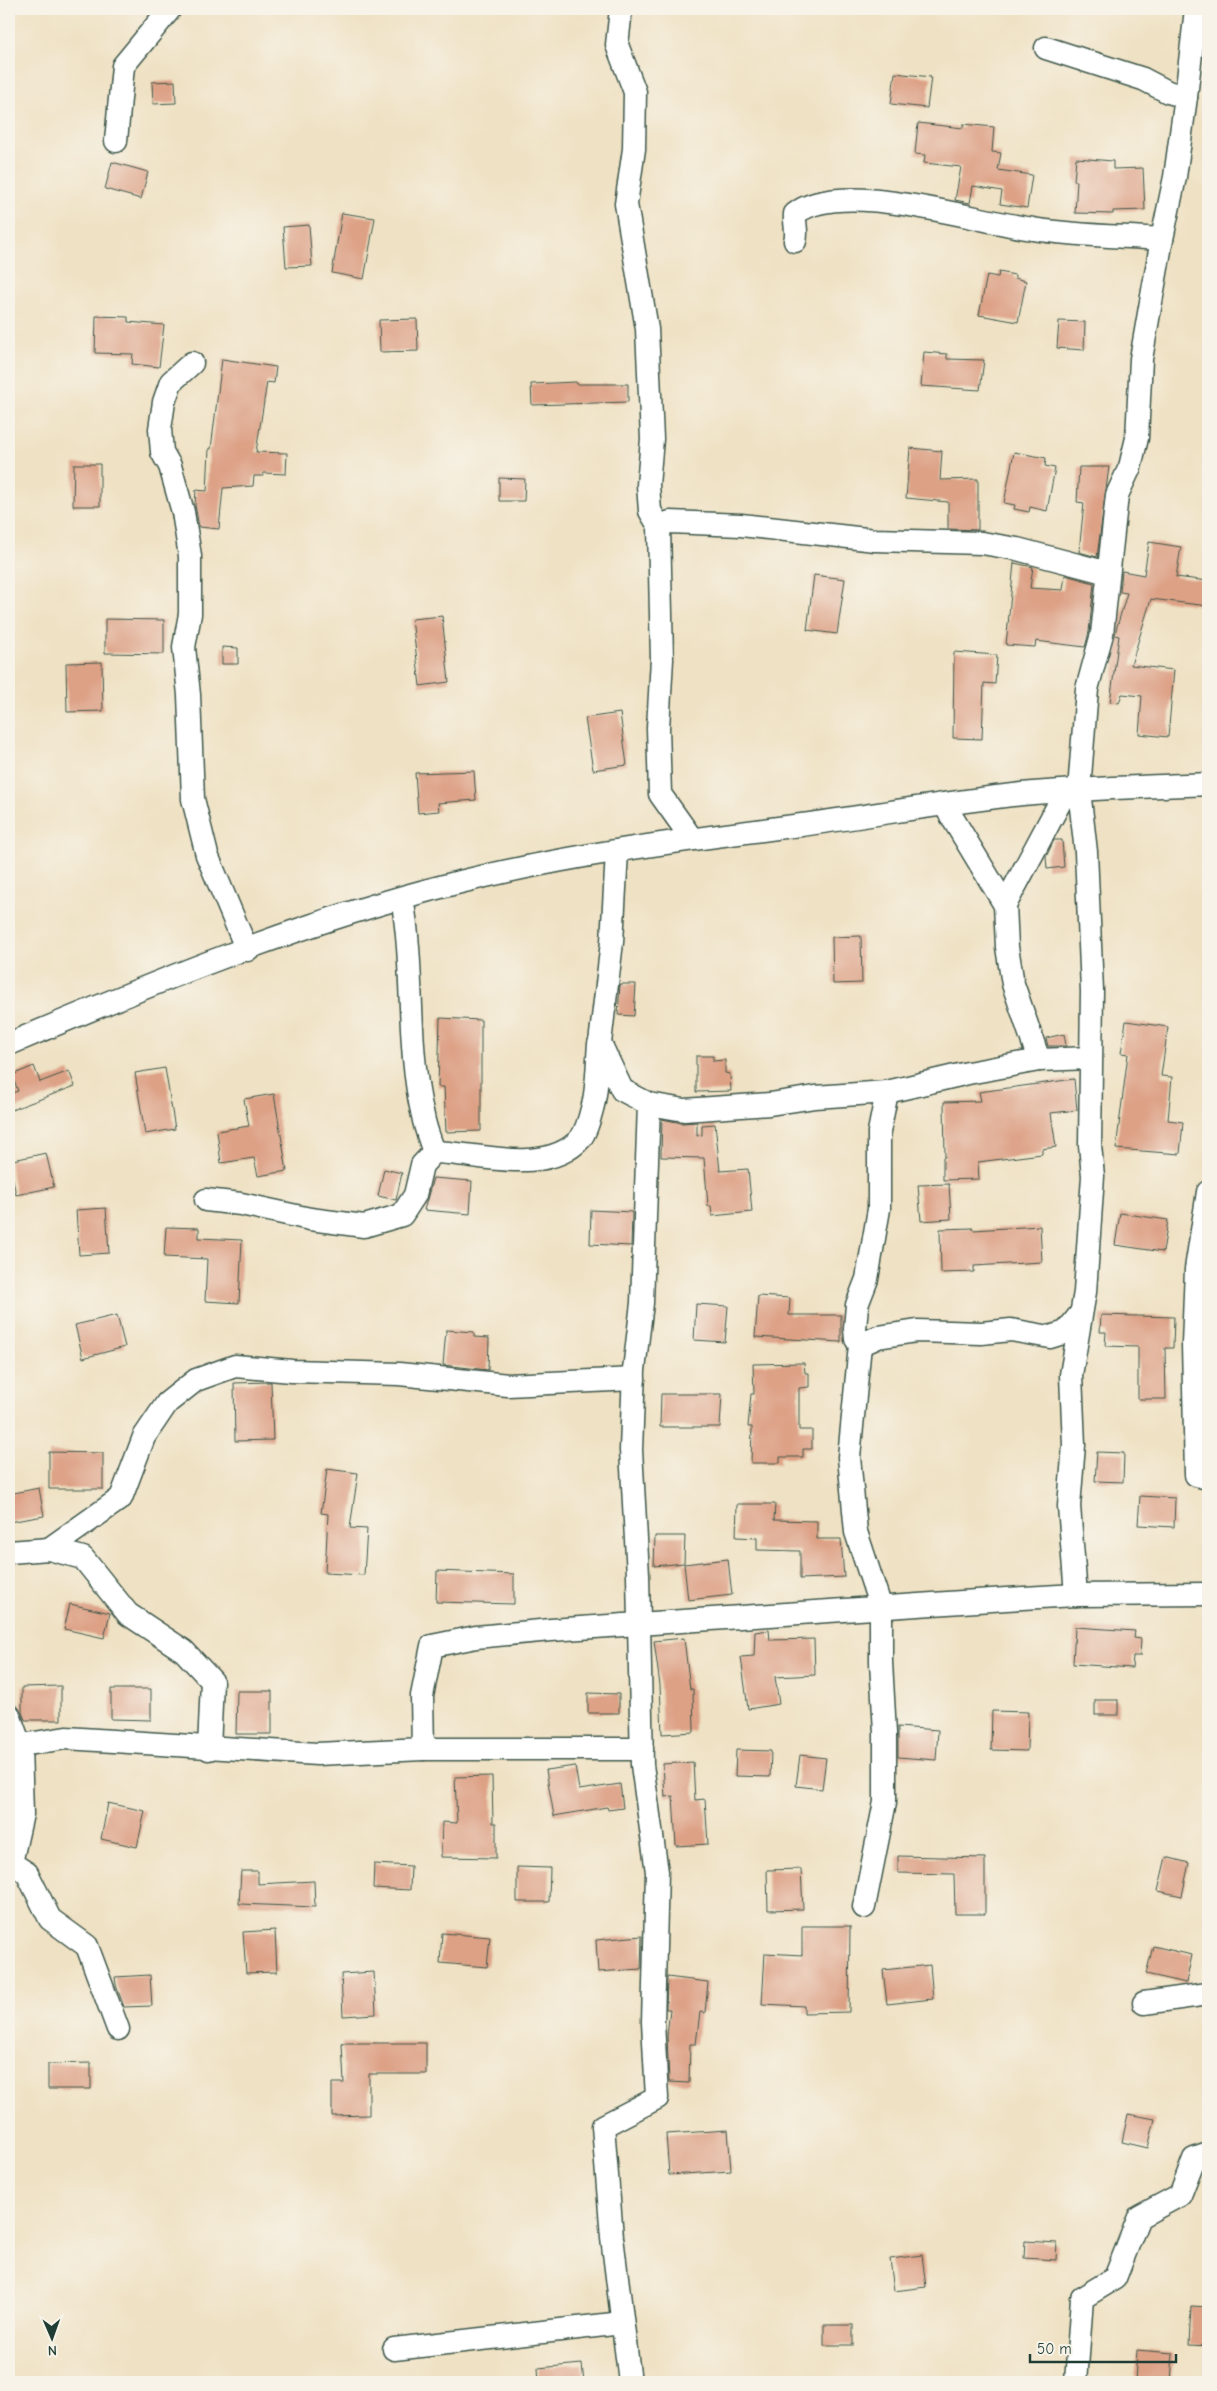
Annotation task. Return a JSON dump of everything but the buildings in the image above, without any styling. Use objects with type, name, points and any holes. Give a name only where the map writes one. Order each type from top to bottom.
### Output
[{"type":"street","points":[[116,141],[123,66],[170,9]]},
{"type":"street","points":[[621,9],[618,45],[635,92],[634,149],[626,204],[647,329],[652,439],[648,485],[650,511],[659,526],[662,658],[658,728],[660,794],[692,839]]},
{"type":"street","points":[[1076,1595],[1069,1506],[1074,1445],[1071,1375],[1081,1313],[1092,1196],[1090,1058],[1092,991],[1086,852],[1072,791],[1087,689],[1102,634],[1117,495],[1130,467],[1137,438],[1142,359],[1162,240],[1175,177],[1196,9]]},
{"type":"street","points":[[1046,48],[1143,79],[1168,92],[1186,97],[1208,86]]},
{"type":"street","points":[[795,241],[797,234],[794,226],[796,214],[805,206],[855,200],[905,204],[1033,230],[1095,237],[1162,240]]},
{"type":"street","points":[[192,363],[171,382],[164,402],[160,429],[162,452],[170,466],[183,512],[190,556],[190,614],[184,647],[189,695],[192,799],[207,855],[247,950]]},
{"type":"street","points":[[659,526],[670,522],[741,525],[875,540],[982,543],[1017,549],[1108,573]]},
{"type":"street","points":[[9,1044],[109,1002],[247,950],[365,909],[452,884],[692,839],[944,804],[1072,791],[1208,784]]},
{"type":"street","points":[[1006,905],[1072,791]]},
{"type":"street","points":[[944,804],[1006,905],[1007,947],[1013,984],[1039,1060]]},
{"type":"street","points":[[206,1200],[241,1204],[310,1219],[364,1226],[402,1215],[415,1195],[422,1165],[434,1152],[462,1153],[528,1162],[564,1151],[582,1137],[593,1108],[612,942],[617,852]]},
{"type":"street","points":[[402,898],[409,934],[415,1060],[422,1115],[434,1152]]},
{"type":"street","points":[[600,1043],[622,1090],[649,1104],[692,1110],[770,1104],[815,1097],[887,1092],[968,1073],[1039,1060],[1090,1058]]},
{"type":"street","points":[[864,1907],[885,1802],[881,1608],[856,1532],[848,1457],[860,1345],[856,1339],[855,1329],[857,1305],[867,1279],[879,1209],[879,1132],[887,1092]]},
{"type":"street","points":[[630,2382],[622,2323],[603,2126],[657,2098],[653,2022],[656,1872],[642,1749],[639,1625],[631,1450],[634,1379],[642,1303],[649,1104]]},
{"type":"street","points":[[1208,1192],[1196,1269],[1193,1344],[1196,1475],[1208,1478]]},
{"type":"street","points":[[860,1345],[878,1338],[917,1331],[981,1333],[1011,1330],[1050,1337],[1066,1332],[1081,1313]]},
{"type":"street","points":[[49,1549],[121,1498],[144,1437],[167,1403],[196,1380],[235,1366],[292,1371],[398,1374],[508,1385],[634,1379]]},
{"type":"street","points":[[9,1552],[49,1549],[83,1558],[128,1614],[184,1651],[212,1681],[209,1748]]},
{"type":"street","points":[[423,1749],[422,1696],[432,1646],[476,1638],[881,1608],[1076,1595],[1208,1594]]},
{"type":"street","points":[[9,1715],[22,1814],[10,1866],[27,1873],[50,1919],[87,1946],[118,2029]]},
{"type":"street","points":[[14,1746],[66,1738],[317,1754],[423,1749],[642,1749]]},
{"type":"street","points":[[1144,2003],[1208,1994]]},
{"type":"street","points":[[1076,2382],[1082,2298],[1115,2278],[1139,2216],[1180,2195],[1194,2159],[1208,2154]]},
{"type":"street","points":[[394,2349],[622,2323]]}]
